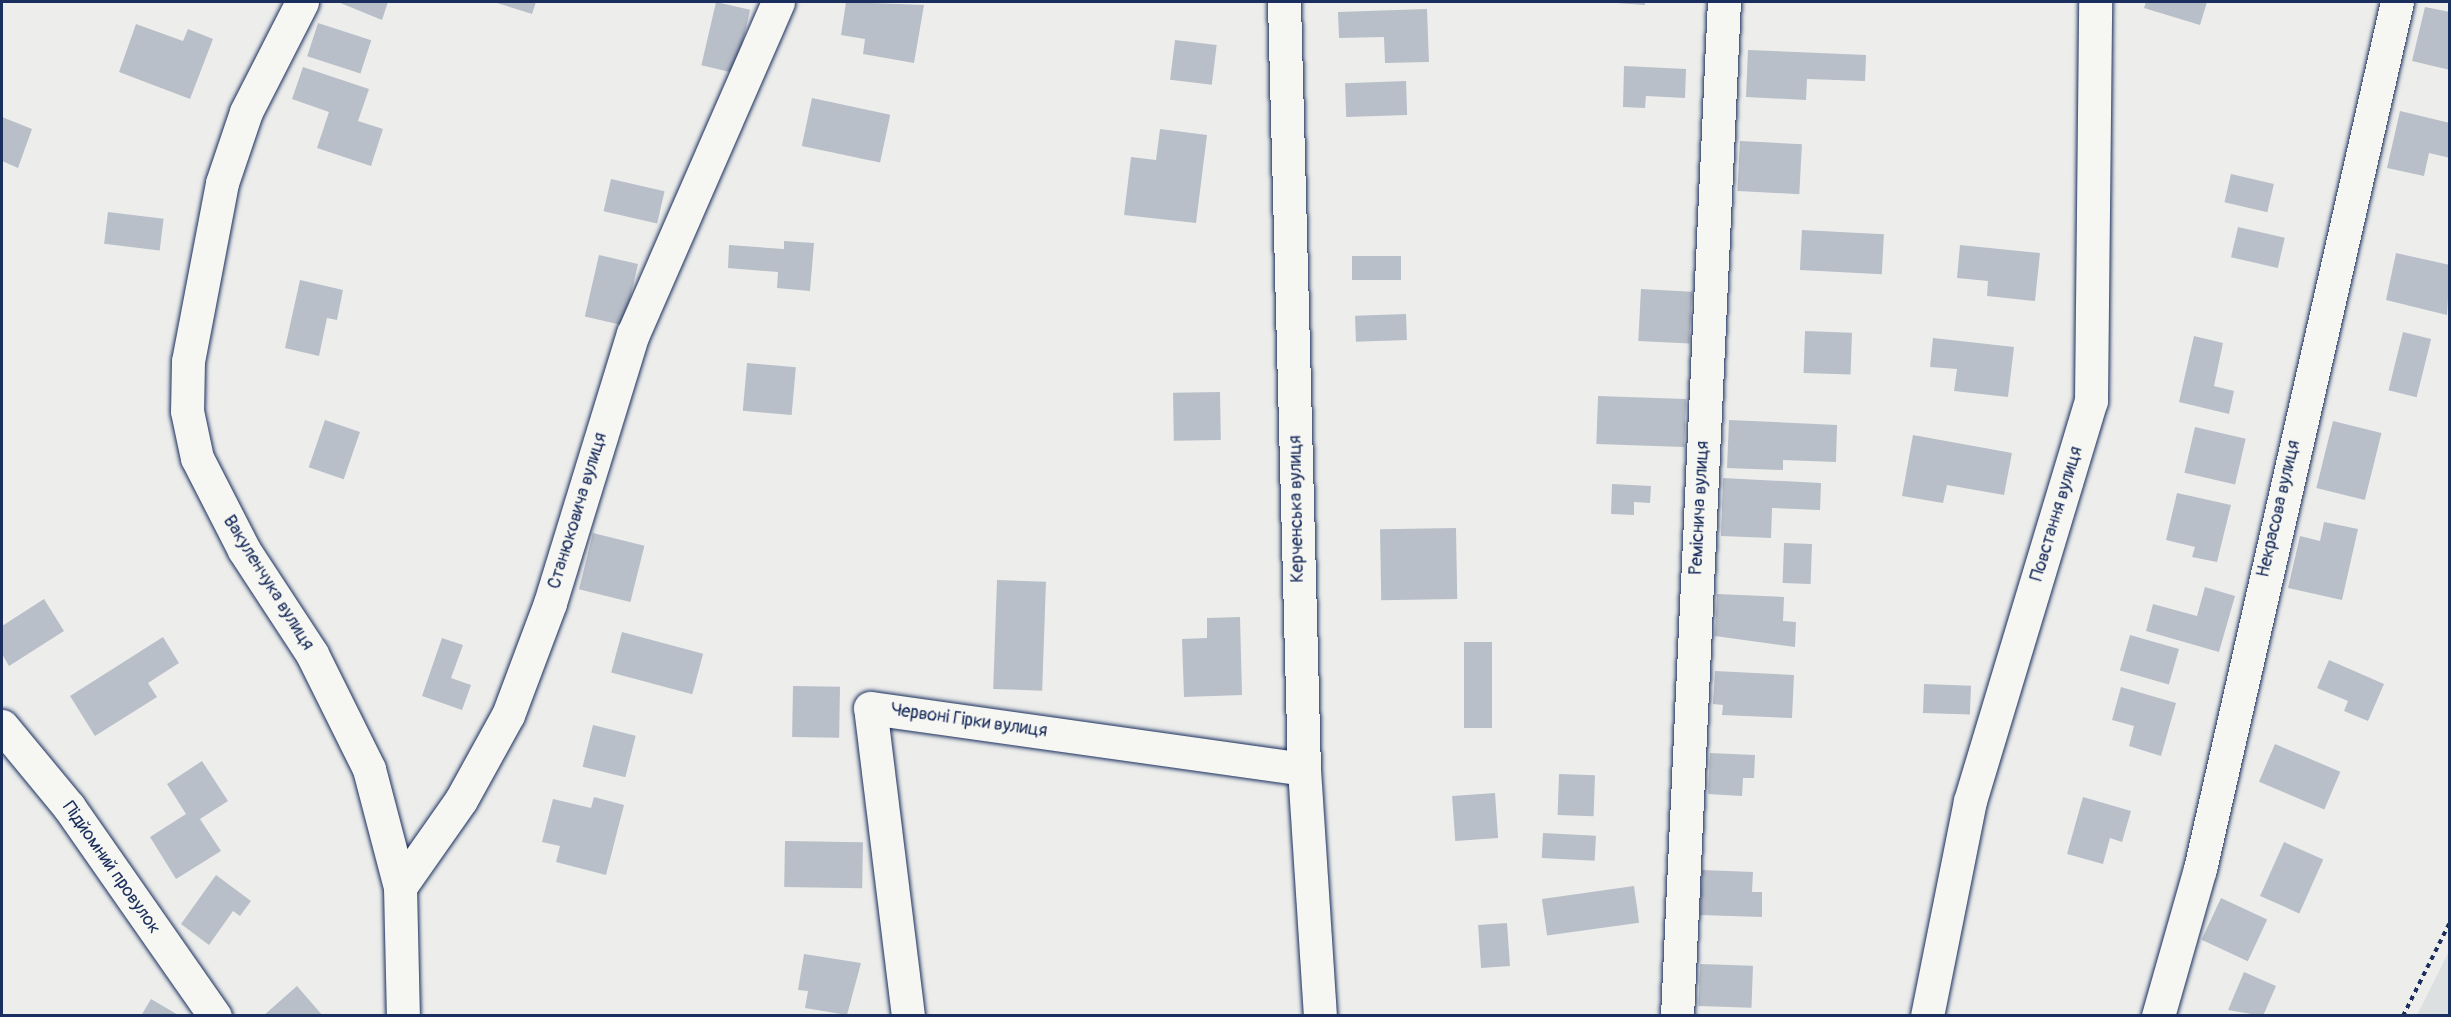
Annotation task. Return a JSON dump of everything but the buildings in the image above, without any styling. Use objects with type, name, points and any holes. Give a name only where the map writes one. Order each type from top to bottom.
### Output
[{"type":"street","name":"Вакуленчука вулиця","points":[[302,2],[246,112],[222,183],[188,361],[187,411],[197,458],[233,530],[312,654],[369,768],[400,886]]},
{"type":"street","name":"Станюковича вулиця","points":[[400,886],[461,800],[508,714],[550,603],[633,334],[778,2]]},
{"type":"street","name":"Керченська вулиця","points":[[1284,2],[1304,769],[1320,1016]]},
{"type":"street","name":"Реміснича вулиця","points":[[1677,1016],[1724,2]]},
{"type":"street","name":"Повстання вулиця","points":[[1927,1016],[1970,801],[2091,401],[2095,2]]},
{"type":"street","name":"Некрасова вулиця","points":[[2158,1016],[2200,869],[2397,2]]},
{"type":"street","name":"Червоні Гірки вулиця","points":[[908,1016],[870,708],[1304,769]]},
{"type":"street","name":"Підйомний провулок","points":[[2,726],[69,807],[215,1016]]},
{"type":"street","points":[[400,886],[403,1016]]},
{"type":"path","points":[[2403,1016],[2450,922]]},
{"type":"shaded area","points":[[2449,951],[2449,1015],[2417,1015]]}]
